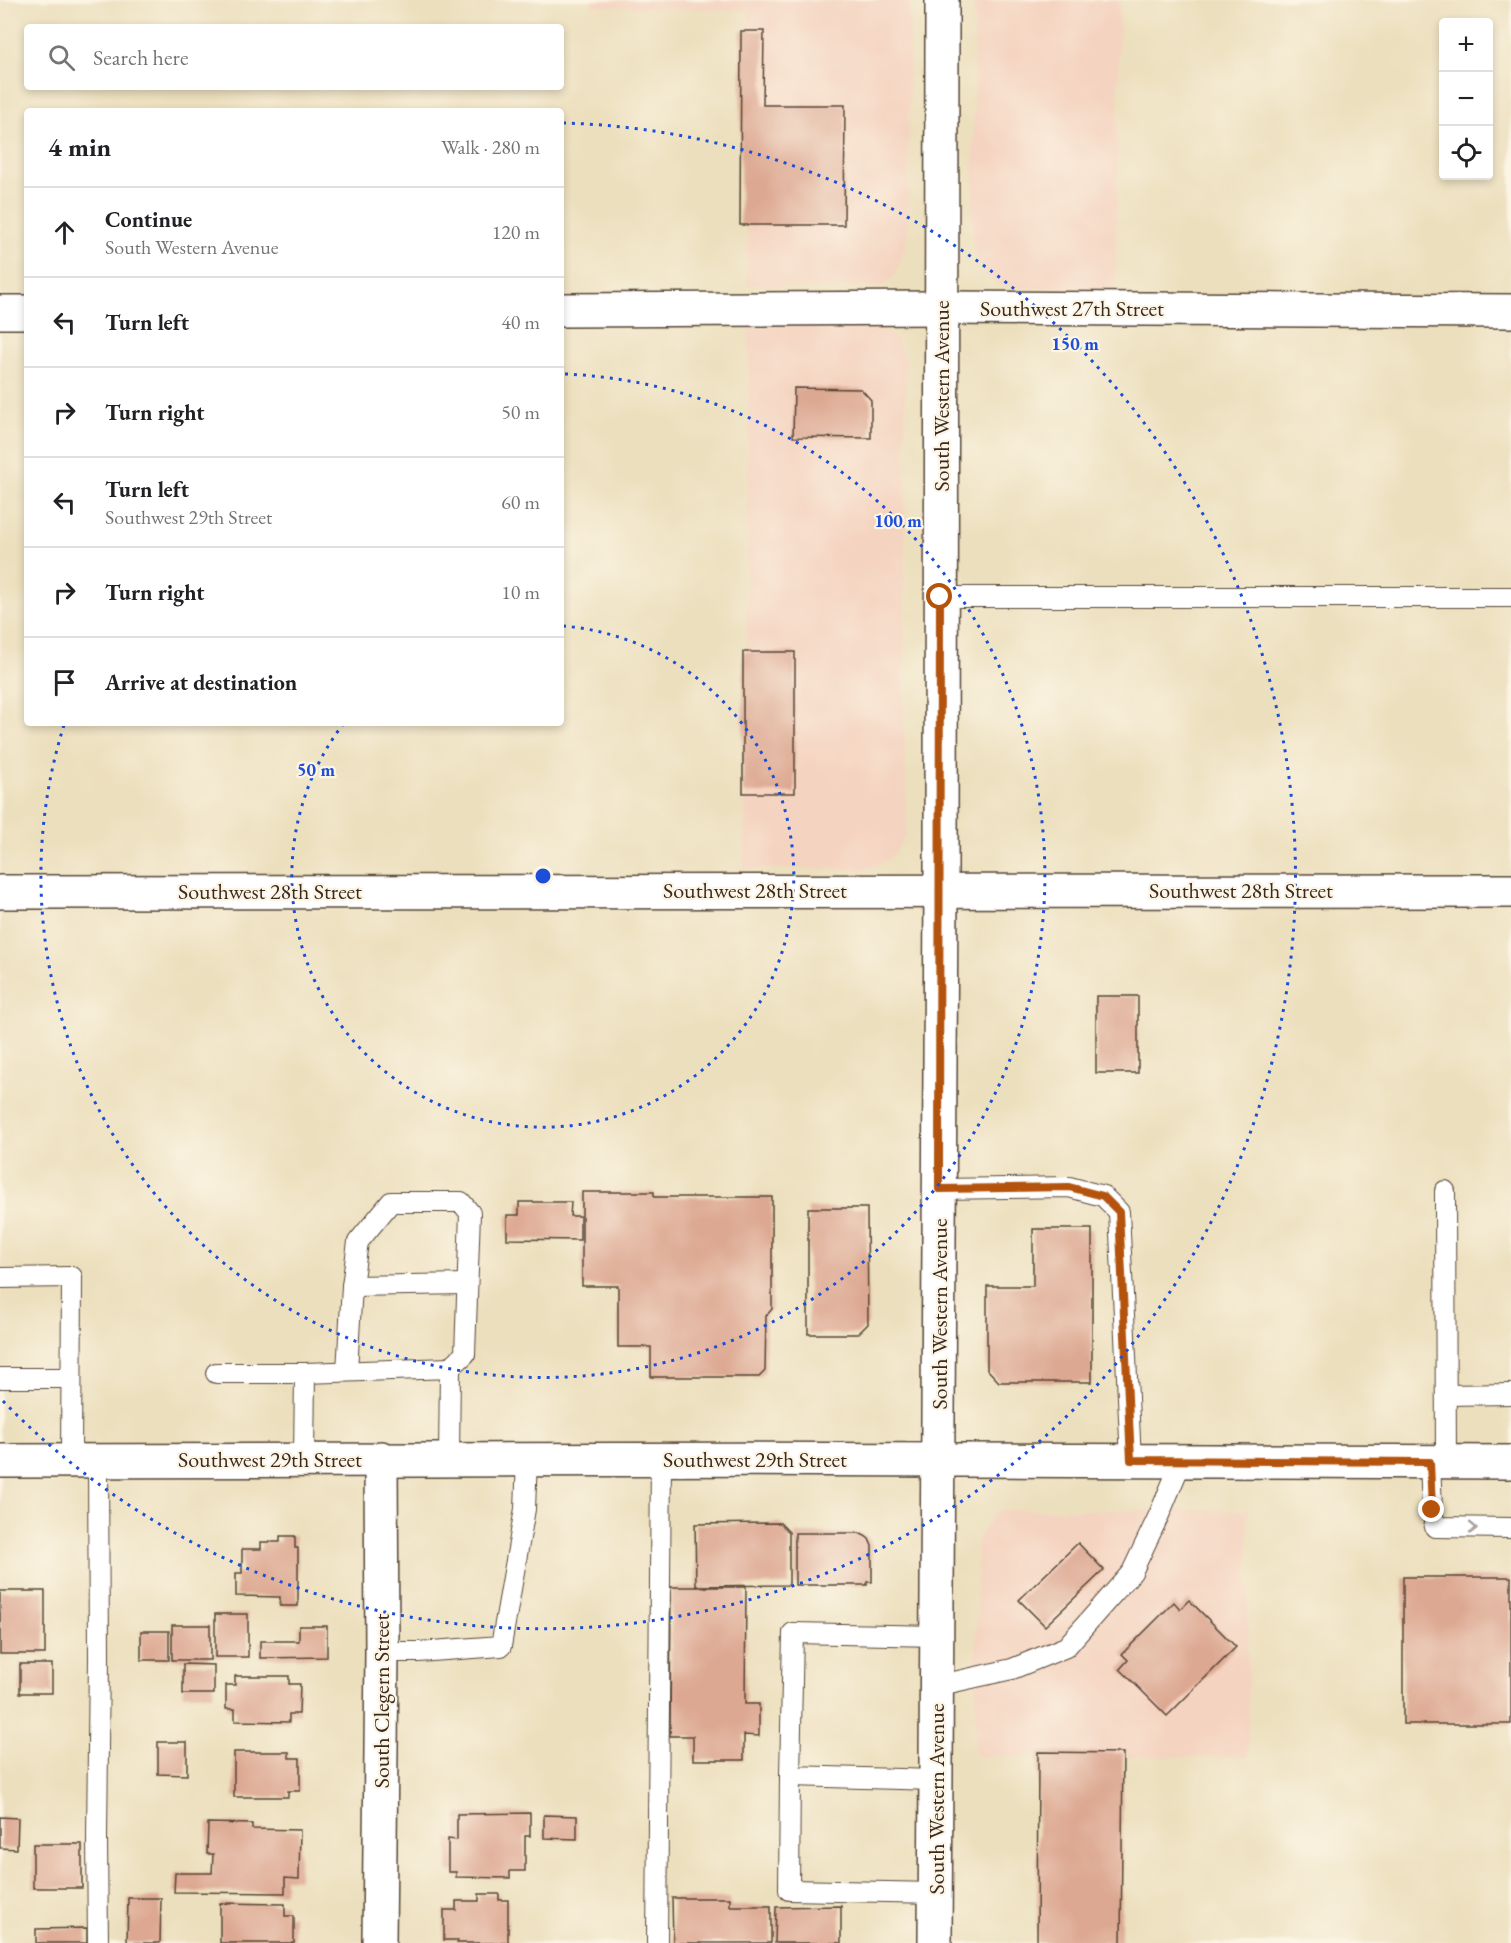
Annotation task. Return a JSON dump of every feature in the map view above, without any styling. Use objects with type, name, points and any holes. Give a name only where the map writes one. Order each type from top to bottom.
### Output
[{"type":"main road","name":"South Western Avenue","points":[[935,1943],[942,0]]},
{"type":"main road","name":"Southwest 27th Street","points":[[564,310],[941,308],[1511,311]]},
{"type":"main road","points":[[0,312],[24,312]]},
{"type":"main road","name":"Southwest 28th Street","points":[[0,892],[1511,891]]},
{"type":"main road","name":"Southwest 29th Street","points":[[0,1461],[381,1458],[1511,1462]]},
{"type":"main road","name":"South Clegern Street","points":[[379,1943],[381,1458]]},
{"type":"lane","points":[[940,597],[1511,597]]},
{"type":"lane","points":[[939,1189],[1069,1187],[1103,1196],[1119,1212],[1131,1460]]},
{"type":"lane","points":[[1445,1191],[1446,1395],[1432,1510],[1435,1527],[1511,1528]]},
{"type":"lane","points":[[216,1373],[305,1373],[450,1368],[465,1354],[470,1213],[461,1202],[391,1202],[358,1242],[352,1286],[347,1371]]},
{"type":"lane","points":[[0,1278],[72,1277],[71,1378],[84,1460],[99,1657],[98,1943]]},
{"type":"lane","points":[[352,1286],[467,1284]]},
{"type":"lane","points":[[449,1459],[450,1368]]},
{"type":"lane","points":[[304,1459],[305,1373]]},
{"type":"lane","points":[[0,1378],[71,1378]]},
{"type":"lane","points":[[1446,1395],[1511,1394]]},
{"type":"lane","points":[[382,1652],[418,1652],[501,1646],[525,1509],[527,1459]]},
{"type":"lane","points":[[657,1943],[661,1459]]},
{"type":"lane","points":[[936,1686],[1012,1669],[1065,1647],[1132,1572],[1160,1515],[1182,1460]]},
{"type":"lane","points":[[936,1893],[789,1890],[793,1633],[937,1636]]},
{"type":"lane","points":[[790,1776],[936,1780]]},
{"type":"shaded area","points":[[592,0],[910,0],[908,229],[899,265],[894,276],[886,285],[868,288],[747,285],[749,11],[592,6]]},
{"type":"shaded area","points":[[974,0],[1119,0],[1116,289],[1013,288],[998,284],[985,274],[977,259],[973,243]]},
{"type":"shaded area","points":[[749,324],[866,324],[881,329],[894,338],[906,360],[904,726],[907,834],[892,857],[879,865],[864,869],[744,869]]},
{"type":"shaded area","points":[[998,1510],[1248,1510],[1248,1757],[975,1756],[977,1539]]},
{"type":"building","points":[[741,31],[764,31],[763,105],[845,105],[844,225],[740,225]]},
{"type":"building","points":[[794,388],[861,389],[871,400],[871,438],[793,437]]},
{"type":"building","points":[[743,652],[795,652],[795,793],[743,793]]},
{"type":"building","points":[[1096,996],[1138,996],[1138,1073],[1096,1073]]},
{"type":"building","points":[[582,1192],[654,1192],[654,1197],[772,1197],[772,1309],[766,1316],[765,1371],[759,1377],[651,1377],[651,1347],[618,1347],[618,1286],[582,1286]]},
{"type":"building","points":[[519,1202],[571,1202],[570,1216],[580,1216],[580,1240],[507,1239],[507,1215],[519,1215]]},
{"type":"building","points":[[808,1208],[867,1208],[868,1324],[858,1334],[808,1334]]},
{"type":"building","points":[[1033,1229],[1092,1229],[1092,1382],[999,1382],[987,1369],[987,1286],[1033,1286]]},
{"type":"building","points":[[780,1523],[789,1532],[789,1585],[696,1586],[695,1524]]},
{"type":"building","points":[[795,1533],[859,1533],[865,1536],[872,1546],[872,1582],[867,1582],[867,1585],[795,1585]]},
{"type":"building","points":[[280,1536],[295,1536],[295,1548],[298,1548],[298,1606],[280,1606],[280,1597],[236,1596],[236,1573],[242,1573],[242,1549],[261,1549],[261,1542],[280,1542]]},
{"type":"building","points":[[1078,1543],[1104,1570],[1045,1626],[1019,1600]]},
{"type":"building","points":[[1403,1577],[1511,1577],[1511,1724],[1403,1724]]},
{"type":"building","points":[[671,1587],[746,1587],[745,1704],[759,1704],[759,1736],[744,1735],[744,1760],[693,1760],[693,1736],[670,1736]]},
{"type":"building","points":[[0,1591],[45,1591],[45,1654],[0,1654]]},
{"type":"building","points":[[1189,1600],[1236,1647],[1167,1716],[1120,1669],[1128,1660],[1122,1654],[1174,1602],[1180,1609]]},
{"type":"building","points":[[215,1614],[248,1614],[248,1657],[215,1657]]},
{"type":"building","points":[[172,1625],[210,1625],[210,1660],[172,1660]]},
{"type":"building","points":[[299,1626],[327,1626],[327,1657],[260,1658],[260,1641],[299,1641]]},
{"type":"building","points":[[141,1631],[169,1631],[169,1660],[141,1660]]},
{"type":"building","points":[[20,1664],[52,1664],[52,1693],[20,1693]]},
{"type":"building","points":[[183,1664],[214,1665],[214,1694],[183,1694]]},
{"type":"building","points":[[235,1676],[289,1676],[289,1684],[300,1684],[299,1714],[289,1714],[289,1722],[235,1721],[235,1709],[226,1709],[226,1685],[235,1685]]},
{"type":"building","points":[[158,1742],[187,1742],[187,1775],[158,1774]]},
{"type":"building","points":[[234,1752],[289,1752],[289,1758],[300,1758],[300,1791],[288,1791],[288,1797],[234,1797]]},
{"type":"building","points":[[1038,1752],[1123,1753],[1121,1943],[1037,1943]]},
{"type":"building","points":[[530,1813],[530,1836],[525,1836],[525,1871],[510,1871],[510,1878],[456,1877],[456,1872],[448,1872],[448,1839],[457,1840],[457,1814]]},
{"type":"building","points":[[544,1815],[577,1816],[577,1839],[544,1838]]},
{"type":"building","points":[[0,1817],[18,1818],[17,1849],[0,1848]]},
{"type":"building","points":[[208,1823],[252,1824],[252,1829],[300,1830],[299,1879],[285,1878],[285,1893],[174,1892],[175,1873],[212,1873],[213,1854],[207,1854]]},
{"type":"building","points":[[33,1844],[82,1844],[82,1888],[33,1888]]},
{"type":"building","points":[[479,1894],[499,1894],[499,1900],[508,1900],[508,1943],[457,1943],[458,1940],[444,1940],[444,1910],[456,1910],[456,1901],[479,1901]]},
{"type":"building","points":[[128,1898],[161,1898],[160,1943],[127,1943]]},
{"type":"building","points":[[672,1898],[730,1898],[730,1906],[771,1906],[771,1943],[673,1943]]},
{"type":"building","points":[[220,1903],[285,1904],[285,1916],[294,1916],[294,1943],[220,1943]]},
{"type":"building","points":[[841,1906],[841,1943],[775,1943],[776,1907]]},
{"type":"building","points":[[87,1928],[87,1943],[36,1943],[36,1929]]},
{"type":"route","points":[[940,597],[939,1189],[1069,1187],[1103,1196],[1119,1212],[1131,1460],[1430,1462],[1432,1510]]}]
